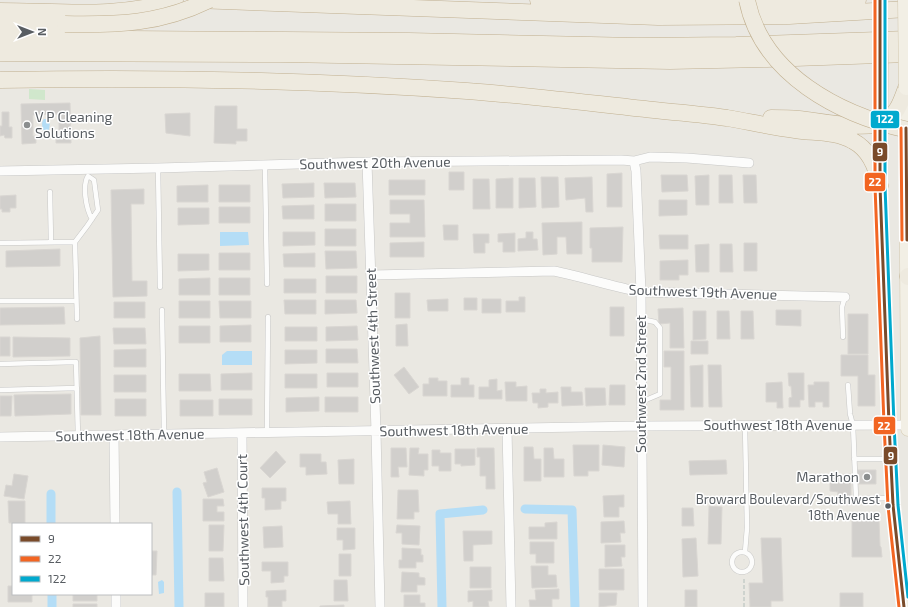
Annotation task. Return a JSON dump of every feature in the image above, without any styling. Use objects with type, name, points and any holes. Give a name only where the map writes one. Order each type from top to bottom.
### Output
[{"type":"highway","points":[[0,24],[135,10],[175,0]]},
{"type":"highway","points":[[192,0],[673,17],[789,16],[908,9]]},
{"type":"highway","points":[[0,11],[114,24],[141,21],[170,15],[209,0]]},
{"type":"highway","points":[[538,0],[658,5],[730,5],[814,3],[858,0]]},
{"type":"highway","points":[[747,0],[754,22],[763,40],[775,57],[797,79],[817,93],[848,111],[876,122],[908,130]]},
{"type":"highway","points":[[0,38],[409,41],[631,46],[736,45],[908,39]]},
{"type":"highway","points":[[0,53],[377,55],[657,61],[760,60],[908,54]]},
{"type":"highway","points":[[0,80],[93,78],[190,79],[404,87],[551,98],[725,118],[797,131],[833,134],[854,141],[868,154],[875,166],[880,186]]},
{"type":"highway","points":[[725,118],[797,119],[863,126],[880,124],[891,118],[899,108],[906,88]]},
{"type":"main road","points":[[880,0],[880,186],[889,424],[892,498],[905,581],[904,607]]},
{"type":"main road","points":[[905,0],[908,429]]},
{"type":"street","name":"Southwest 20th Avenue","points":[[0,171],[89,172],[158,168],[367,162],[634,161],[650,157],[687,158],[749,163]]},
{"type":"street","name":"Southwest 2nd Street","points":[[634,161],[636,171],[641,292],[643,607]]},
{"type":"street","name":"Southwest 4th Street","points":[[367,162],[372,275],[380,607]]},
{"type":"street","name":"Southwest 19th Avenue","points":[[372,275],[554,270],[619,288],[641,292],[845,297]]},
{"type":"street","name":"Southwest 18th Avenue","points":[[0,437],[641,426],[908,424]]},
{"type":"street","points":[[507,429],[511,607]]},
{"type":"street","name":"Southwest 4th Court","points":[[242,433],[243,607]]},
{"type":"street","points":[[114,435],[115,523]]},
{"type":"street","points":[[116,595],[116,607]]},
{"type":"lane","points":[[265,165],[267,284]]},
{"type":"lane","points":[[158,168],[160,287]]},
{"type":"lane","points":[[89,172],[85,181],[87,211],[92,219]]},
{"type":"lane","points":[[77,319],[75,242],[98,210],[94,180],[89,172]]},
{"type":"lane","points":[[50,192],[51,242]]},
{"type":"lane","points":[[0,243],[75,242]]},
{"type":"lane","points":[[843,338],[842,307],[845,297]]},
{"type":"lane","points":[[0,301],[76,301]]},
{"type":"lane","points":[[162,310],[164,434]]},
{"type":"lane","points":[[267,433],[268,317]]},
{"type":"lane","points":[[641,319],[655,322],[660,328],[660,394],[641,402]]},
{"type":"lane","points":[[0,364],[76,362],[78,436]]},
{"type":"lane","points":[[848,384],[850,414],[853,424],[856,499],[892,498]]},
{"type":"lane","points":[[0,390],[77,388]]},
{"type":"lane","points":[[745,425],[747,528],[745,552]]},
{"type":"lane","points":[[854,459],[891,459]]},
{"type":"lane","points":[[738,552],[745,552],[751,556],[752,566],[748,571],[741,572],[734,569],[732,560],[733,556],[738,552]]},
{"type":"path","points":[[744,579],[744,607]]},
{"type":"green space","points":[[29,89],[45,90],[45,100],[29,99]]},
{"type":"water","points":[[44,119],[50,122],[49,130],[46,132],[42,127],[42,122]]},
{"type":"water","points":[[220,232],[248,232],[249,245],[220,246]]},
{"type":"water","points":[[227,351],[252,351],[252,365],[222,365],[222,355]]},
{"type":"water","points":[[162,580],[164,582],[164,593],[159,594],[158,582]]},
{"type":"building","name":"V P Cleaning Solutions","points":[[70,103],[71,143],[56,143],[56,136],[59,136],[59,114],[33,115],[33,136],[36,136],[36,143],[22,144],[21,104]]},
{"type":"building","points":[[215,106],[237,106],[237,129],[247,129],[247,141],[236,141],[236,144],[214,143]]},
{"type":"building","points":[[2,112],[9,112],[9,127],[12,127],[12,138],[5,138],[4,135],[0,136]]},
{"type":"building","points":[[190,113],[190,136],[166,133],[165,114]]},
{"type":"building","points":[[449,172],[464,172],[464,190],[449,190]]},
{"type":"building","points":[[622,173],[622,207],[607,207],[607,174]]},
{"type":"building","points":[[661,175],[687,175],[688,191],[662,192]]},
{"type":"building","points":[[709,175],[709,205],[696,205],[695,176]]},
{"type":"building","points":[[719,175],[732,175],[733,203],[719,203]]},
{"type":"building","points":[[743,175],[756,175],[757,203],[744,203]]},
{"type":"building","points":[[541,177],[558,177],[559,207],[542,208]]},
{"type":"building","points":[[592,177],[593,212],[586,212],[585,198],[566,200],[565,178]]},
{"type":"building","points":[[513,178],[513,208],[496,208],[496,179]]},
{"type":"building","points":[[519,178],[535,178],[536,207],[519,208]]},
{"type":"building","points":[[473,179],[489,179],[490,209],[473,209]]},
{"type":"building","points":[[389,180],[425,180],[425,195],[389,195]]},
{"type":"building","points":[[314,183],[314,197],[283,198],[282,184]]},
{"type":"building","points":[[324,183],[355,183],[356,197],[325,198]]},
{"type":"building","points":[[208,185],[208,202],[177,202],[177,186]]},
{"type":"building","points":[[219,185],[250,185],[250,202],[219,202]]},
{"type":"building","points":[[144,189],[144,204],[131,204],[132,281],[147,281],[147,296],[113,297],[111,190]]},
{"type":"building","points":[[16,195],[16,208],[10,208],[10,212],[2,212],[2,209],[0,209],[0,196]]},
{"type":"building","points":[[390,200],[424,200],[425,237],[390,237],[390,223],[410,223],[410,214],[390,214]]},
{"type":"building","points":[[659,200],[687,200],[687,215],[659,216]]},
{"type":"building","points":[[325,204],[356,204],[356,221],[325,221]]},
{"type":"building","points":[[314,205],[314,219],[283,219],[282,206]]},
{"type":"building","points":[[219,207],[250,207],[250,223],[219,223]]},
{"type":"building","points":[[178,208],[209,208],[209,224],[178,225]]},
{"type":"building","points":[[582,222],[582,254],[567,254],[566,237],[557,237],[557,254],[543,255],[542,223]]},
{"type":"building","points":[[443,225],[458,225],[458,240],[444,240]]},
{"type":"building","points":[[623,227],[622,262],[592,262],[590,228]]},
{"type":"building","points":[[325,229],[356,229],[356,246],[325,246]]},
{"type":"building","points":[[283,232],[315,232],[315,245],[283,246]]},
{"type":"building","points":[[526,232],[533,232],[533,239],[537,239],[538,250],[518,251],[518,239],[526,238]]},
{"type":"building","points":[[515,233],[515,252],[503,252],[503,242],[498,242],[498,234]]},
{"type":"building","points":[[473,234],[489,234],[489,243],[485,243],[485,253],[474,253]]},
{"type":"building","points":[[659,235],[688,235],[688,249],[660,249]]},
{"type":"building","points":[[424,242],[424,257],[390,257],[390,243]]},
{"type":"building","points":[[744,243],[757,243],[757,271],[744,271]]},
{"type":"building","points":[[709,244],[709,272],[696,272],[695,245]]},
{"type":"building","points":[[720,244],[732,244],[733,272],[720,272]]},
{"type":"building","points":[[60,249],[60,266],[6,267],[6,251]]},
{"type":"building","points":[[325,251],[356,251],[357,268],[326,269]]},
{"type":"building","points":[[219,253],[250,253],[250,270],[219,270]]},
{"type":"building","points":[[315,253],[315,267],[284,267],[283,254]]},
{"type":"building","points":[[178,254],[209,254],[209,270],[178,271]]},
{"type":"building","points":[[688,260],[688,275],[679,275],[679,280],[660,280],[660,261]]},
{"type":"building","points":[[326,276],[357,276],[357,293],[326,293]]},
{"type":"building","points":[[210,278],[210,295],[179,295],[179,279]]},
{"type":"building","points":[[219,278],[250,278],[250,295],[219,295]]},
{"type":"building","points":[[284,279],[316,279],[316,293],[284,293]]},
{"type":"building","points":[[395,293],[410,293],[410,318],[395,318]]},
{"type":"building","points":[[519,297],[525,297],[525,312],[506,312],[506,301],[519,301]]},
{"type":"building","points":[[464,298],[477,298],[477,310],[464,310]]},
{"type":"building","points":[[448,299],[448,311],[428,311],[427,300]]},
{"type":"building","points":[[482,299],[501,299],[501,313],[482,313]]},
{"type":"building","points":[[284,300],[316,300],[316,314],[285,314]]},
{"type":"building","points":[[325,300],[356,300],[357,313],[325,314]]},
{"type":"building","points":[[179,301],[210,301],[210,318],[179,318]]},
{"type":"building","points":[[219,301],[251,301],[251,318],[220,318]]},
{"type":"building","points":[[114,302],[145,302],[145,318],[114,318]]},
{"type":"building","points":[[64,307],[65,324],[0,325],[0,308]]},
{"type":"building","points":[[610,307],[624,307],[624,336],[610,336]]},
{"type":"building","points":[[683,308],[684,348],[670,348],[670,323],[659,324],[658,309]]},
{"type":"building","points":[[776,310],[801,310],[801,326],[776,325]]},
{"type":"building","points":[[693,311],[706,311],[706,339],[693,340]]},
{"type":"building","points":[[717,311],[729,311],[730,339],[717,339]]},
{"type":"building","points":[[741,311],[753,311],[754,339],[741,339]]},
{"type":"building","points":[[848,314],[868,314],[868,354],[848,354]]},
{"type":"building","points":[[407,324],[408,346],[396,346],[396,325]]},
{"type":"building","points":[[251,325],[251,342],[220,342],[220,326]]},
{"type":"building","points":[[179,326],[210,326],[210,343],[179,343]]},
{"type":"building","points":[[357,326],[358,340],[326,341],[326,327]]},
{"type":"building","points":[[285,327],[317,327],[317,341],[285,341]]},
{"type":"building","points":[[113,328],[145,328],[146,344],[114,344]]},
{"type":"building","points":[[100,336],[101,415],[81,415],[80,338]]},
{"type":"building","points":[[0,337],[10,337],[10,356],[0,356]]},
{"type":"building","points":[[13,337],[70,338],[70,356],[13,357]]},
{"type":"building","points":[[691,341],[708,341],[708,354],[691,354]]},
{"type":"building","points":[[146,349],[146,367],[114,367],[114,350]]},
{"type":"building","points":[[326,349],[357,349],[358,363],[326,363]]},
{"type":"building","points":[[285,350],[317,350],[317,363],[285,364]]},
{"type":"building","points":[[664,351],[684,351],[684,410],[660,410],[660,400],[671,400],[671,367],[664,367]]},
{"type":"building","points":[[841,355],[868,355],[868,375],[875,375],[875,406],[858,406],[858,376],[841,376]]},
{"type":"building","points":[[703,365],[703,407],[691,407],[690,366]]},
{"type":"building","points":[[708,365],[721,365],[722,407],[709,407]]},
{"type":"building","points":[[404,367],[419,387],[409,394],[394,375]]},
{"type":"building","points":[[252,373],[252,390],[221,390],[221,374]]},
{"type":"building","points":[[327,373],[358,373],[358,387],[327,387]]},
{"type":"building","points":[[788,373],[804,373],[804,400],[800,400],[800,407],[789,407],[789,398],[792,397]]},
{"type":"building","points":[[179,374],[210,374],[211,391],[179,391]]},
{"type":"building","points":[[285,374],[317,374],[317,388],[285,388]]},
{"type":"building","points":[[114,375],[146,375],[146,392],[114,392]]},
{"type":"building","points":[[429,378],[438,378],[438,381],[447,381],[447,396],[423,396],[423,384],[429,384]]},
{"type":"building","points":[[461,378],[469,378],[469,385],[474,385],[474,397],[451,397],[451,385],[461,385]]},
{"type":"building","points":[[497,379],[497,391],[502,390],[502,399],[479,399],[479,387],[489,387],[489,380]]},
{"type":"building","points":[[505,382],[516,382],[516,387],[527,386],[527,401],[506,401]]},
{"type":"building","points":[[782,382],[783,408],[777,408],[777,402],[766,402],[766,383]]},
{"type":"building","points":[[814,382],[829,382],[829,407],[823,407],[823,402],[815,402],[815,407],[809,407],[808,385],[814,385]]},
{"type":"building","points":[[610,385],[625,385],[625,405],[609,405]]},
{"type":"building","points":[[561,387],[571,387],[571,392],[582,392],[583,405],[562,406]]},
{"type":"building","points":[[585,388],[605,388],[606,405],[586,406]]},
{"type":"building","points":[[540,389],[546,389],[546,393],[558,392],[558,403],[548,403],[548,407],[538,408],[538,403],[533,403],[532,393],[540,393]]},
{"type":"building","points":[[71,394],[71,414],[15,416],[14,395]]},
{"type":"building","points":[[0,396],[12,396],[11,416],[0,416]]},
{"type":"building","points":[[319,397],[319,411],[286,412],[286,398]]},
{"type":"building","points":[[325,397],[358,397],[358,412],[325,412]]},
{"type":"building","points":[[115,399],[146,399],[146,416],[115,416]]},
{"type":"building","points":[[219,399],[252,399],[252,415],[219,415]]},
{"type":"building","points":[[180,400],[213,400],[213,416],[180,416]]},
{"type":"building","points":[[573,445],[599,445],[599,471],[588,471],[588,476],[574,476]]},
{"type":"building","points":[[603,445],[625,447],[624,467],[602,465]]},
{"type":"building","points":[[524,447],[533,447],[534,459],[541,459],[541,481],[524,481]]},
{"type":"building","points":[[391,448],[406,448],[407,467],[398,467],[399,477],[391,477]]},
{"type":"building","points":[[410,448],[419,448],[418,454],[428,454],[428,470],[424,470],[424,476],[409,475]]},
{"type":"building","points":[[477,448],[494,448],[495,489],[486,489],[486,476],[480,476],[480,457],[477,457]]},
{"type":"building","points":[[544,448],[553,448],[554,459],[564,459],[564,477],[544,477]]},
{"type":"building","points":[[455,449],[475,449],[475,465],[461,466],[461,464],[455,464]]},
{"type":"building","points":[[432,450],[440,450],[440,453],[451,453],[451,471],[439,471],[439,466],[432,466]]},
{"type":"building","points":[[276,451],[286,462],[270,478],[260,468]]},
{"type":"building","points":[[300,454],[321,454],[321,462],[326,462],[327,474],[306,475],[306,467],[300,467]]},
{"type":"building","points":[[354,459],[354,484],[339,484],[338,460]]},
{"type":"building","points":[[726,460],[727,474],[690,475],[689,461]]},
{"type":"building","points":[[217,468],[224,492],[208,497],[203,483],[207,482],[204,472]]},
{"type":"building","name":"Marathon","points":[[857,470],[876,470],[876,484],[857,484]]},
{"type":"building","points":[[14,474],[28,476],[24,499],[4,496],[6,485],[12,486]]},
{"type":"building","points":[[851,474],[851,505],[837,504],[838,492],[830,491],[830,475]]},
{"type":"building","points":[[262,488],[286,488],[286,501],[281,501],[281,509],[265,510],[265,498],[262,498]]},
{"type":"building","points":[[398,490],[418,490],[419,512],[414,512],[414,519],[397,519]]},
{"type":"building","points":[[624,495],[624,507],[619,507],[619,517],[604,517],[603,496]]},
{"type":"building","points":[[203,499],[223,499],[224,506],[217,506],[217,512],[224,512],[224,521],[203,521]]},
{"type":"building","points":[[8,501],[25,501],[25,523],[9,523]]},
{"type":"building","points":[[350,501],[351,524],[338,524],[338,514],[328,514],[327,502]]},
{"type":"building","points":[[709,506],[722,507],[721,544],[708,544]]},
{"type":"building","points":[[682,508],[693,508],[694,526],[682,526]]},
{"type":"building","points":[[879,520],[882,557],[852,557],[852,521]]},
{"type":"building","points":[[624,521],[625,533],[620,533],[621,542],[601,543],[601,522]]},
{"type":"building","points":[[557,522],[557,539],[529,539],[529,527],[545,527],[545,523]]},
{"type":"building","points":[[209,525],[224,525],[223,551],[209,551]]},
{"type":"building","points":[[397,525],[420,526],[419,545],[402,544],[402,533],[396,533]]},
{"type":"building","points":[[282,526],[283,547],[264,548],[263,527]]},
{"type":"building","points":[[337,528],[355,528],[355,549],[343,550],[343,540],[337,540]]},
{"type":"building","points":[[463,531],[492,531],[492,544],[473,545],[473,561],[464,561]]},
{"type":"building","points":[[696,538],[698,576],[683,577],[682,539]]},
{"type":"building","points":[[761,538],[781,538],[783,601],[771,601],[771,607],[750,607],[749,583],[763,583]]},
{"type":"building","points":[[530,542],[554,542],[554,563],[536,563],[536,554],[530,554]]},
{"type":"building","points":[[605,545],[625,545],[625,557],[621,557],[622,566],[605,567]]},
{"type":"building","points":[[402,548],[421,549],[423,562],[416,562],[416,568],[399,568],[399,560],[402,560]]},
{"type":"building","points":[[152,551],[157,551],[156,575],[152,575]]},
{"type":"building","points":[[339,554],[351,554],[351,576],[339,576]]},
{"type":"building","points":[[209,558],[223,558],[224,581],[209,581]]},
{"type":"building","points":[[262,562],[288,562],[288,576],[284,576],[284,582],[271,583],[271,571],[262,571]]},
{"type":"building","points":[[531,566],[548,566],[548,575],[556,575],[557,587],[532,588]]},
{"type":"building","points":[[470,567],[491,567],[491,588],[470,588]]},
{"type":"building","points":[[599,569],[624,569],[624,590],[599,590]]},
{"type":"building","points":[[402,572],[419,573],[419,577],[425,578],[425,585],[417,585],[417,592],[401,592]]},
{"type":"building","points":[[334,580],[347,580],[348,601],[334,601]]},
{"type":"building","points":[[8,586],[12,586],[12,595],[32,595],[32,602],[8,602]]},
{"type":"building","points":[[559,589],[559,599],[552,599],[552,607],[530,607],[529,600],[536,600],[535,590]]},
{"type":"building","points":[[286,590],[286,601],[282,601],[282,607],[268,607],[268,597],[266,597],[266,591]]},
{"type":"building","points":[[492,590],[492,601],[488,601],[489,607],[473,607],[473,601],[468,602],[468,591]]},
{"type":"building","points":[[685,590],[697,590],[697,607],[685,607]]},
{"type":"building","points":[[205,593],[224,593],[224,607],[205,607]]},
{"type":"building","points":[[599,593],[617,593],[616,605],[599,607]]},
{"type":"building","points":[[840,593],[863,593],[863,607],[840,607]]},
{"type":"building","points":[[73,595],[97,595],[97,601],[73,601]]},
{"type":"building","points":[[404,595],[420,595],[420,603],[425,603],[425,607],[404,607]]},
{"type":"building","points":[[73,604],[97,604],[97,607],[73,607]]},
{"type":"building","points":[[344,605],[344,607],[320,607],[320,606]]},
{"type":"waterway","points":[[177,492],[179,607]]},
{"type":"waterway","points":[[51,494],[51,523]]},
{"type":"waterway","points":[[525,509],[572,510],[575,607]]},
{"type":"waterway","points":[[442,607],[440,514],[483,510]]},
{"type":"waterway","points":[[52,595],[52,607]]},
{"type":"transit line","name":"22","points":[[875,0],[875,186],[884,424],[888,506],[899,607]]},
{"type":"transit line","name":"9","points":[[880,0],[880,186],[889,424],[893,505],[904,607]]},
{"type":"transit line","name":"122","points":[[885,0],[885,186],[894,424],[898,505],[908,597]]},
{"type":"transit line","name":"22","points":[[901,128],[902,240]]},
{"type":"transit line","name":"9","points":[[906,128],[907,240]]},
{"type":"place","name":"V P Cleaning Solutions","points":[[27,125]]},
{"type":"place","name":"Marathon","points":[[867,477]]},
{"type":"place","name":"Broward Boulevard/Southwest 18th Avenue","points":[[888,506]]}]
